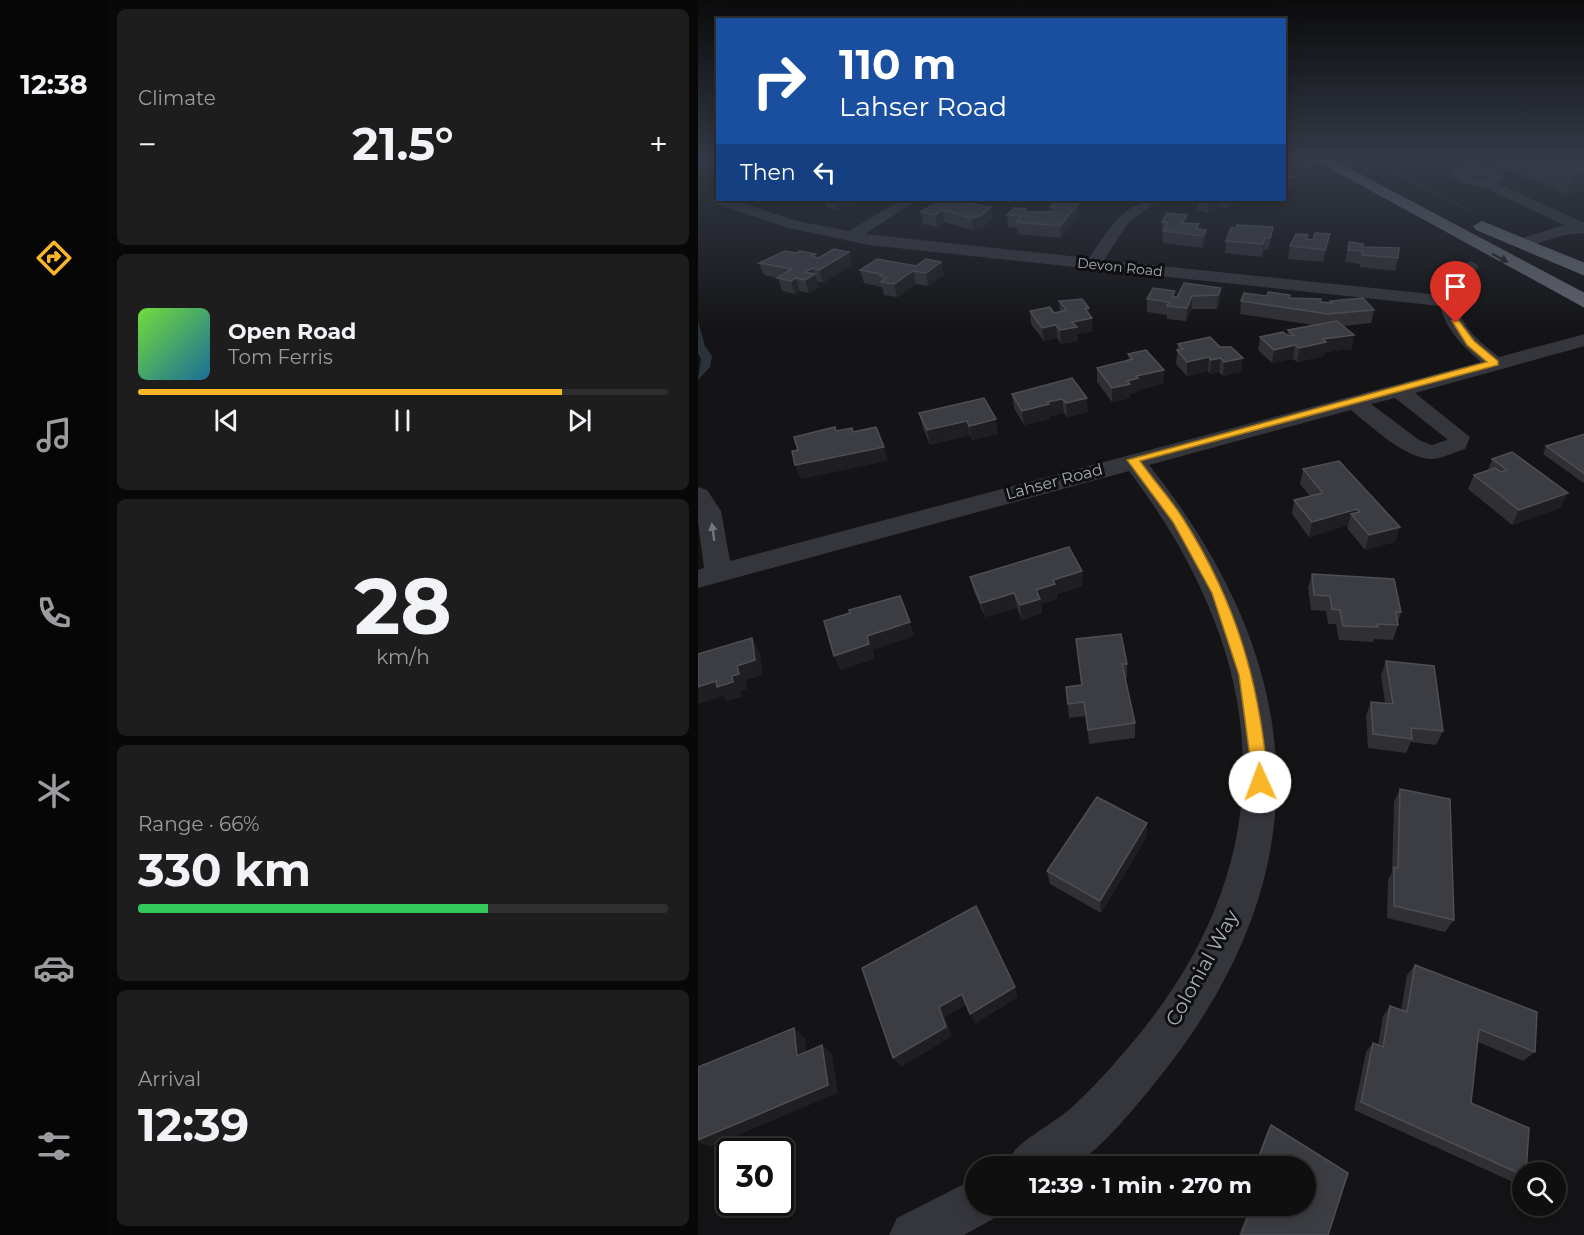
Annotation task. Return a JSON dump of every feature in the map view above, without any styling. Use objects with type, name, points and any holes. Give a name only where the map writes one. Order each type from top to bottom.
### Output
[{"type":"highway","points":[[1426,217],[1584,302]]},
{"type":"highway","points":[[1462,217],[1584,270]]},
{"type":"street","name":"Devon Road","points":[[770,217],[794,225],[850,237],[1448,301]]},
{"type":"street","points":[[850,237],[883,217]]},
{"type":"street","points":[[1093,264],[1123,220],[1128,217]]},
{"type":"street","points":[[1530,247],[1577,236],[1581,228],[1557,217]]},
{"type":"street","points":[[1471,266],[1458,277],[1448,294],[1448,301],[1463,335],[1494,363]]},
{"type":"street","name":"Lahser Road","points":[[708,576],[1584,340]]},
{"type":"street","points":[[1354,402],[1411,445],[1432,452],[1457,444],[1459,438],[1398,390]]},
{"type":"street","name":"Colonial Way","points":[[1046,1156],[1092,1119],[1142,1063],[1196,989],[1225,935],[1240,899],[1251,867],[1260,818],[1258,752],[1253,710],[1235,636],[1218,593],[1198,553],[1178,520],[1133,460]]},
{"type":"street","points":[[698,495],[709,511],[708,576]]},
{"type":"street","points":[[914,1235],[965,1208]]},
{"type":"shaded area","points":[[698,321],[705,346],[712,356],[710,367],[698,380],[701,359],[698,353]]},
{"type":"building","points":[[1020,217],[1068,217],[1060,226],[1016,222]]},
{"type":"building","points":[[1165,217],[1186,217],[1182,223],[1199,224],[1196,229],[1206,230],[1203,236],[1163,231],[1168,223],[1162,222]]},
{"type":"building","points":[[1237,225],[1273,227],[1270,238],[1265,238],[1263,244],[1226,241],[1231,228],[1236,228]]},
{"type":"building","points":[[1315,233],[1330,234],[1325,250],[1290,246],[1296,234],[1308,235],[1306,239],[1313,240]]},
{"type":"building","points":[[1349,242],[1363,244],[1363,247],[1399,248],[1398,258],[1362,255],[1363,251],[1348,250]]},
{"type":"building","points":[[834,249],[849,252],[819,270],[812,268],[805,272],[815,274],[805,280],[796,278],[791,281],[777,278],[792,269],[759,263],[785,251],[816,254],[812,256],[818,258]]},
{"type":"building","points":[[877,259],[916,266],[926,259],[941,262],[926,273],[913,271],[894,284],[881,282],[886,278],[880,276],[882,274],[860,270]]},
{"type":"building","points":[[1184,283],[1221,288],[1218,295],[1192,296],[1187,308],[1167,306],[1169,302],[1147,299],[1153,288],[1175,291],[1172,297],[1177,297]]},
{"type":"building","points":[[1268,292],[1290,295],[1289,298],[1321,299],[1320,302],[1332,303],[1330,301],[1363,298],[1374,310],[1328,314],[1241,301],[1244,293],[1267,296]]},
{"type":"building","points":[[1082,299],[1089,308],[1085,309],[1092,318],[1072,322],[1077,327],[1060,330],[1056,325],[1042,328],[1030,311],[1050,307],[1054,313],[1067,310],[1059,301]]},
{"type":"building","points":[[1337,321],[1354,335],[1323,339],[1326,342],[1299,348],[1295,345],[1274,350],[1260,337],[1283,332],[1288,336],[1294,335],[1288,330]]},
{"type":"building","points":[[1210,337],[1220,347],[1231,347],[1243,358],[1224,362],[1221,358],[1211,360],[1209,357],[1187,362],[1177,350],[1183,349],[1178,344]]},
{"type":"building","points":[[1146,350],[1164,370],[1136,376],[1138,378],[1127,381],[1130,384],[1112,388],[1097,368],[1133,359],[1128,354]]},
{"type":"building","points":[[1072,378],[1087,398],[1066,403],[1062,399],[1047,402],[1049,404],[1022,411],[1012,394]]},
{"type":"building","points":[[984,398],[996,419],[969,426],[967,421],[927,430],[919,413]]},
{"type":"building","points":[[835,427],[836,431],[852,428],[853,432],[876,427],[884,447],[795,465],[792,451],[798,450],[794,437]]},
{"type":"building","points":[[1585,434],[1585,474],[1546,446]]},
{"type":"building","points":[[1512,452],[1568,493],[1519,510],[1474,475],[1495,468],[1501,472],[1507,470],[1492,459]]},
{"type":"building","points":[[1339,461],[1400,527],[1369,535],[1351,514],[1360,512],[1357,509],[1312,522],[1294,500],[1323,493],[1303,469]]},
{"type":"building","points":[[1069,547],[1082,571],[1053,580],[1055,584],[1036,590],[1040,599],[1020,605],[1014,593],[981,603],[970,577]]},
{"type":"building","points":[[1312,574],[1394,579],[1401,612],[1396,612],[1398,625],[1343,626],[1340,610],[1332,609],[1330,596],[1314,595]]},
{"type":"building","points":[[900,596],[910,622],[867,636],[869,644],[834,656],[824,621],[850,613],[849,610]]},
{"type":"building","points":[[1121,634],[1127,664],[1122,664],[1135,723],[1088,730],[1084,702],[1068,704],[1066,687],[1082,685],[1076,639]]},
{"type":"building","points":[[752,638],[755,660],[737,666],[739,674],[732,676],[733,682],[717,687],[716,681],[698,687],[698,654]]},
{"type":"building","points":[[1386,661],[1434,666],[1443,731],[1411,728],[1412,739],[1373,734],[1371,702],[1393,704]]},
{"type":"building","points":[[1400,789],[1450,799],[1454,920],[1394,906],[1394,867],[1398,868]]},
{"type":"building","points":[[1097,797],[1147,823],[1100,901],[1047,871]]},
{"type":"building","points":[[976,906],[1015,987],[970,1014],[962,994],[939,1007],[946,1027],[893,1058],[862,968]]},
{"type":"building","points":[[1415,965],[1537,1012],[1535,1052],[1479,1029],[1471,1103],[1529,1128],[1527,1162],[1512,1162],[1512,1170],[1361,1102],[1373,1043],[1383,1047],[1390,1006],[1407,1012]]},
{"type":"building","points":[[794,1028],[797,1056],[822,1045],[828,1085],[698,1140],[698,1067]]},
{"type":"building","points":[[1271,1125],[1348,1173],[1328,1235],[1241,1235],[1248,1216],[1316,1216],[1316,1156],[1259,1156]]},
{"type":"route","points":[[1260,782],[1253,710],[1235,636],[1218,593],[1198,553],[1178,520],[1133,460],[1494,363],[1470,343],[1456,323]]}]
